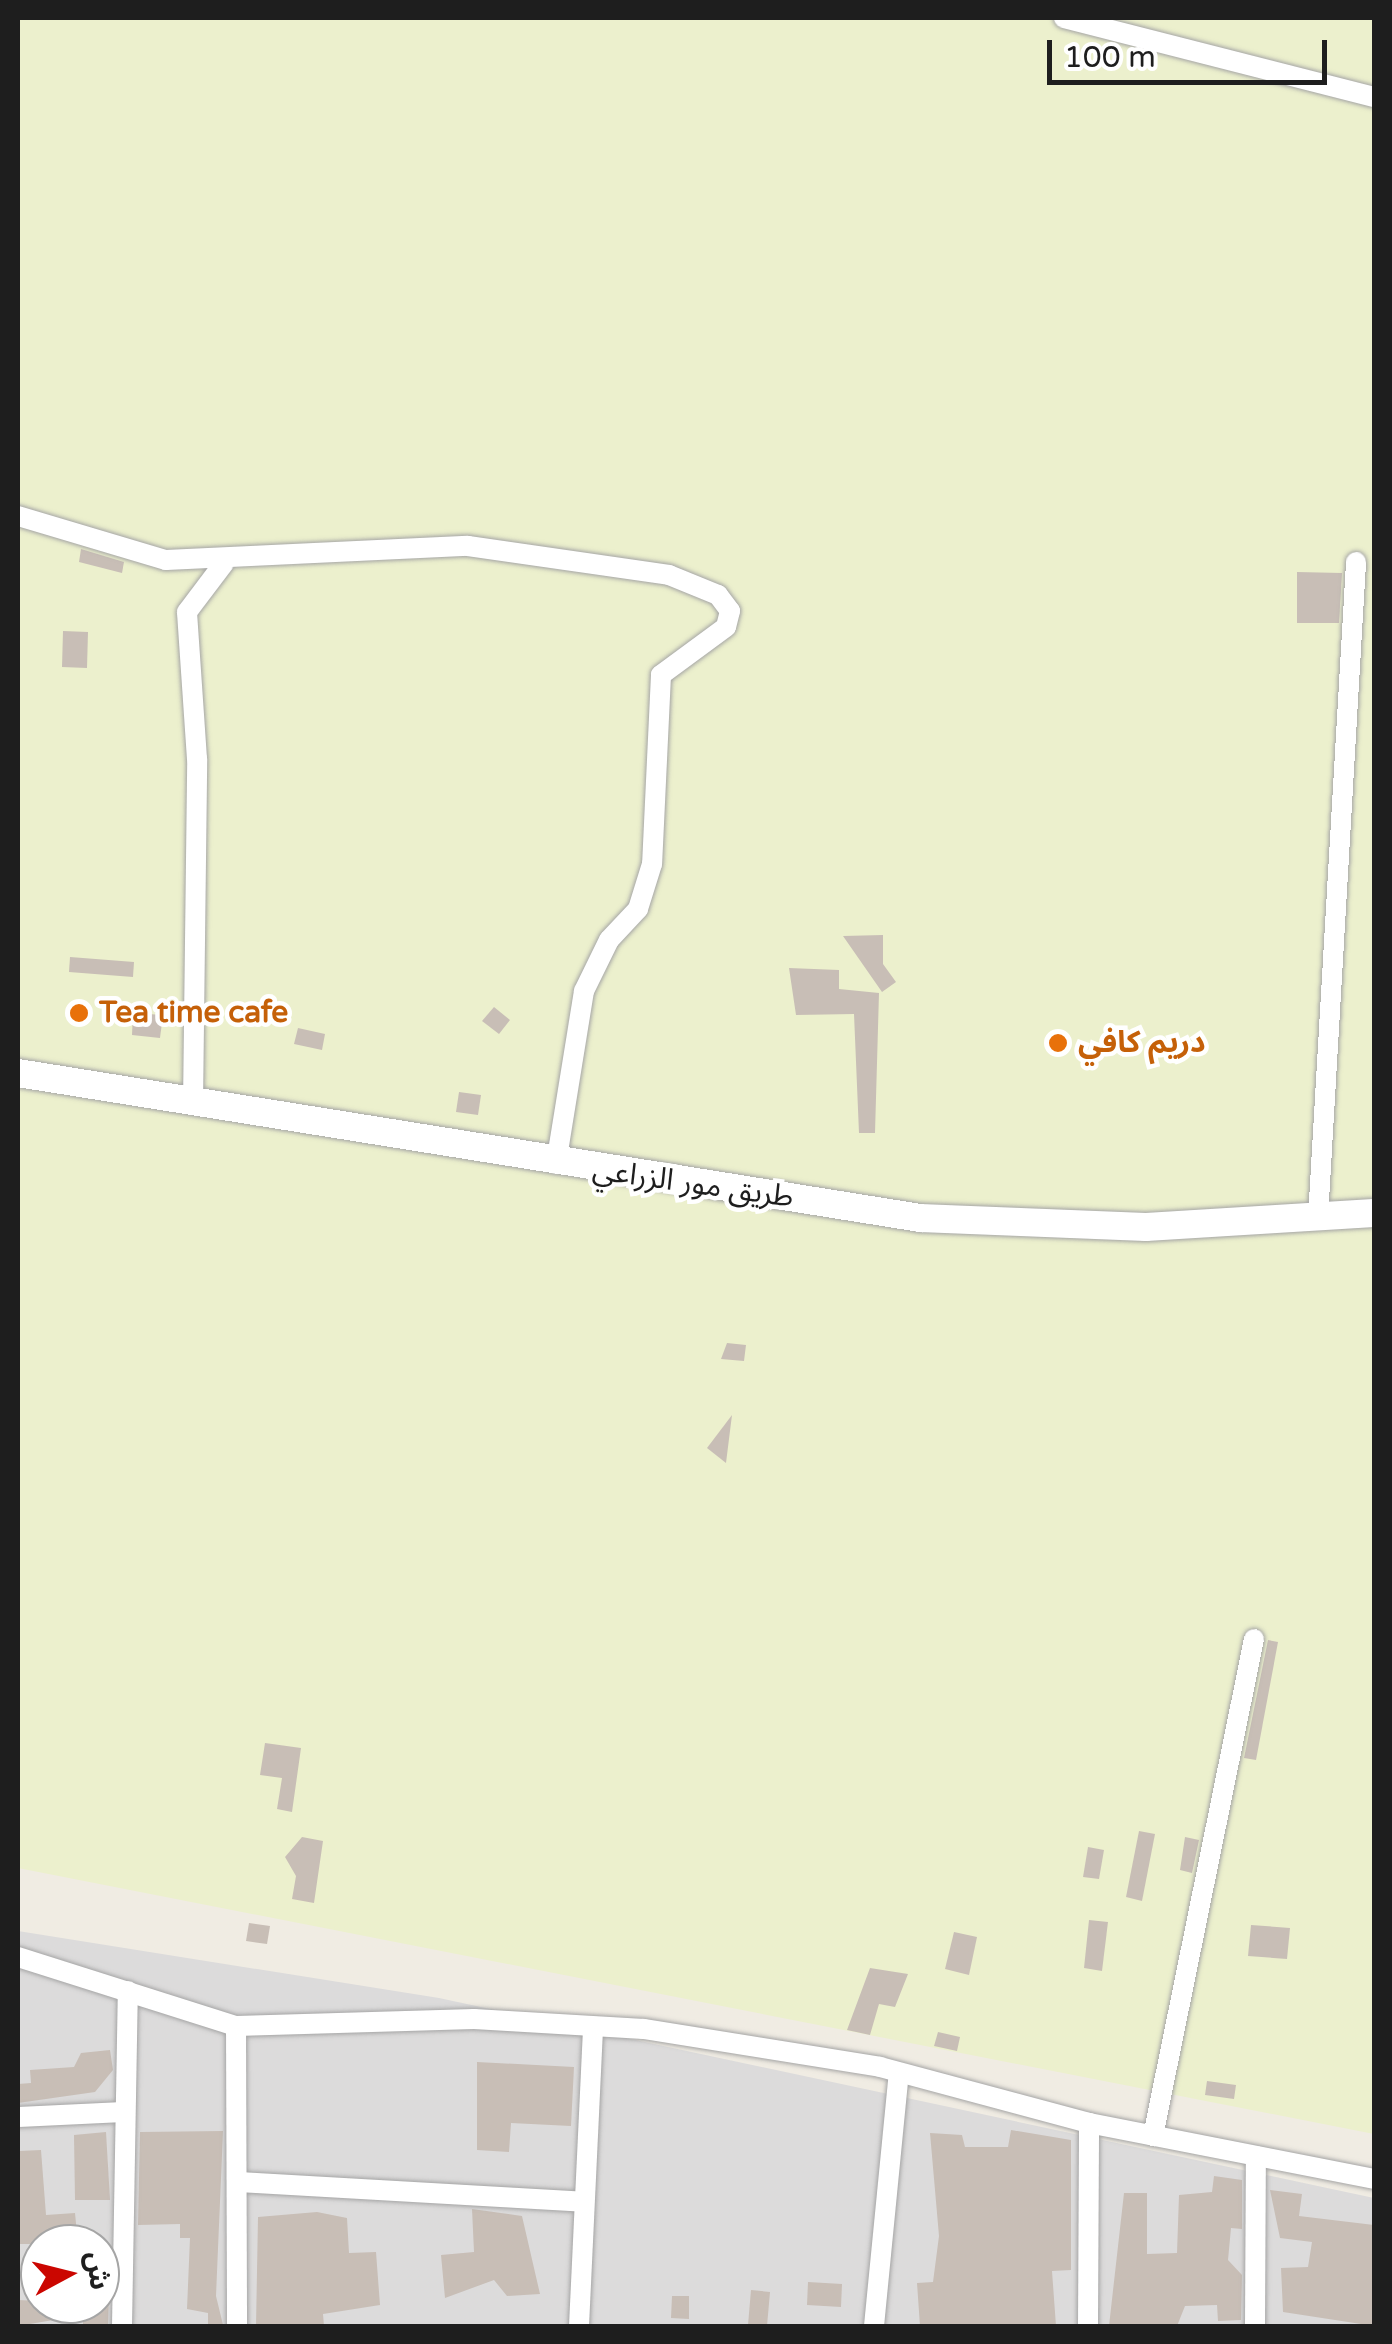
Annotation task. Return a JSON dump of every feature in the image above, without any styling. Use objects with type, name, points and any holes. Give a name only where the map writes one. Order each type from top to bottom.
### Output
[{"type":"street","points":[[1064,18],[1374,97]]},
{"type":"street","points":[[18,516],[107,546],[224,563],[468,546],[708,584],[730,611],[726,627],[661,675],[652,864],[638,909],[609,940],[584,991],[556,1164]]},
{"type":"street","points":[[1318,1218],[1356,562]]},
{"type":"street","points":[[193,1105],[197,759],[187,612],[224,563]]},
{"type":"street","name":"طريق مور الزراعي","points":[[18,1074],[556,1164],[920,1218],[1129,1226],[1374,1213]]},
{"type":"street","points":[[1154,2136],[1254,1639]]},
{"type":"street","points":[[18,1957],[236,2026],[474,2018],[752,2044],[900,2074],[1088,2124],[1374,2179]]},
{"type":"street","points":[[122,2326],[128,1991]]},
{"type":"street","points":[[236,2026],[240,2182],[237,2326]]},
{"type":"street","points":[[579,2326],[593,2029]]},
{"type":"street","points":[[874,2326],[900,2074]]},
{"type":"street","points":[[18,2117],[124,2112]]},
{"type":"street","points":[[1088,2124],[1088,2326]]},
{"type":"street","points":[[1255,2326],[1256,2156]]},
{"type":"street","points":[[240,2182],[582,2202]]},
{"type":"shaded area","points":[[18,1931],[439,1998],[1374,2198],[1374,2326],[18,2326]]},
{"type":"green space","points":[[18,18],[1374,18],[1374,2134],[18,1868]]},
{"type":"building","points":[[81,549],[124,562],[122,573],[79,562]]},
{"type":"building","points":[[1297,572],[1342,573],[1339,623],[1297,623]]},
{"type":"building","points":[[63,631],[88,632],[87,668],[62,667]]},
{"type":"building","points":[[883,935],[883,964],[896,982],[882,992],[843,936]]},
{"type":"building","points":[[70,957],[134,962],[133,977],[69,972]]},
{"type":"building","points":[[789,968],[839,970],[839,989],[879,993],[875,1133],[859,1133],[854,1014],[796,1015]]},
{"type":"building","points":[[494,1007],[510,1020],[499,1034],[482,1021]]},
{"type":"building","points":[[133,1013],[163,1015],[160,1038],[132,1035]]},
{"type":"building","points":[[298,1028],[325,1034],[322,1050],[294,1044]]},
{"type":"building","points":[[459,1092],[481,1095],[478,1115],[456,1112]]},
{"type":"building","points":[[727,1343],[746,1345],[744,1361],[721,1359]]},
{"type":"building","points":[[732,1415],[726,1463],[707,1448]]},
{"type":"building","points":[[1268,1640],[1278,1642],[1256,1760],[1244,1758]]},
{"type":"building","points":[[265,1743],[301,1748],[292,1812],[277,1809],[282,1778],[260,1775]]},
{"type":"building","points":[[1139,1831],[1155,1834],[1142,1901],[1126,1897]]},
{"type":"building","points":[[302,1837],[323,1841],[314,1903],[292,1899],[296,1876],[285,1857]]},
{"type":"building","points":[[1185,1837],[1199,1840],[1192,1873],[1180,1870]]},
{"type":"building","points":[[1088,1847],[1104,1850],[1099,1879],[1083,1877]]},
{"type":"building","points":[[1089,1920],[1108,1922],[1102,1971],[1084,1968]]},
{"type":"building","points":[[249,1923],[270,1926],[267,1944],[246,1941]]},
{"type":"building","points":[[1251,1925],[1290,1928],[1287,1959],[1248,1956]]},
{"type":"building","points":[[954,1932],[977,1937],[969,1975],[945,1969]]},
{"type":"building","points":[[870,1968],[908,1974],[895,2007],[879,2004],[870,2035],[847,2030]]},
{"type":"building","points":[[938,2032],[960,2037],[957,2051],[934,2046]]},
{"type":"building","points":[[110,2050],[113,2070],[95,2092],[18,2103],[18,2084],[31,2083],[30,2070],[74,2067],[81,2053]]},
{"type":"building","points":[[477,2062],[574,2067],[571,2126],[511,2123],[509,2152],[477,2150]]},
{"type":"building","points":[[1207,2081],[1236,2085],[1234,2099],[1205,2095]]},
{"type":"building","points":[[1011,2130],[1071,2140],[1071,2270],[1052,2271],[1056,2326],[920,2326],[917,2283],[933,2282],[939,2236],[930,2133],[962,2135],[965,2147],[1008,2147]]},
{"type":"building","points":[[223,2131],[216,2296],[223,2325],[208,2325],[208,2313],[187,2309],[190,2238],[180,2238],[180,2224],[138,2225],[140,2132]]},
{"type":"building","points":[[106,2132],[110,2200],[75,2200],[74,2135]]},
{"type":"building","points":[[41,2150],[46,2215],[75,2213],[76,2224],[20,2224],[18,2244],[19,2151]]},
{"type":"building","points":[[1214,2176],[1242,2180],[1242,2229],[1231,2228],[1228,2260],[1242,2275],[1241,2320],[1218,2321],[1217,2305],[1185,2306],[1177,2326],[1109,2326],[1124,2193],[1147,2193],[1147,2254],[1177,2253],[1179,2195],[1212,2192]]},
{"type":"building","points":[[1270,2190],[1302,2194],[1299,2216],[1374,2225],[1374,2326],[1283,2312],[1281,2268],[1308,2267],[1312,2242],[1280,2238]]},
{"type":"building","points":[[472,2209],[522,2216],[540,2294],[507,2296],[494,2280],[445,2298],[441,2255],[474,2252]]},
{"type":"building","points":[[317,2212],[347,2218],[349,2253],[376,2252],[380,2305],[323,2314],[324,2326],[256,2326],[258,2217]]},
{"type":"building","points":[[808,2282],[842,2284],[841,2307],[807,2305]]},
{"type":"building","points":[[751,2290],[770,2292],[767,2326],[748,2325]]},
{"type":"building","points":[[672,2296],[689,2296],[689,2319],[671,2318]]},
{"type":"place","name":"Tea time cafe","points":[[79,1013]]},
{"type":"place","name":"دريم كافي","points":[[1058,1043]]}]
